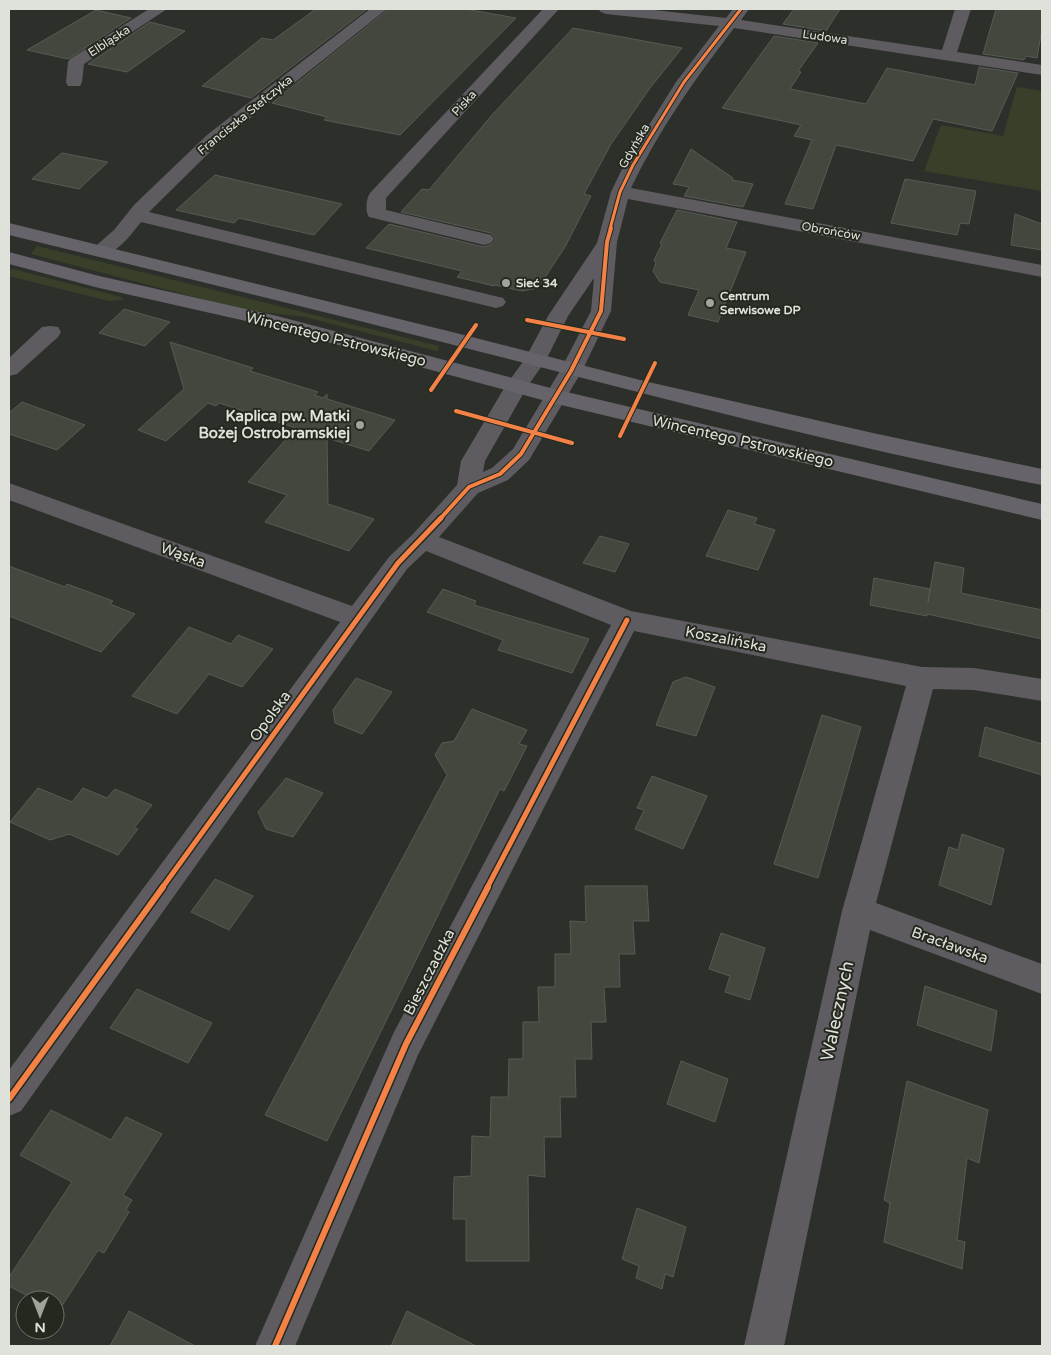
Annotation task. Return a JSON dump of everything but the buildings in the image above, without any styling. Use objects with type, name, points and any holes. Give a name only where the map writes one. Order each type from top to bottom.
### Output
[{"type":"main road","name":"Wincentego Pstrowskiego","points":[[9,229],[535,360],[572,371],[873,442],[1042,477]]},
{"type":"main road","name":"Wincentego Pstrowskiego","points":[[9,258],[105,284],[270,320],[557,397],[1042,512]]},
{"type":"street","name":"Elbląska","points":[[74,82],[76,62],[159,9]]},
{"type":"street","name":"Franciszka Stefczyka","points":[[100,251],[121,234],[141,209],[213,138],[379,9]]},
{"type":"street","name":"Piska","points":[[484,239],[376,213],[377,197],[551,9]]},
{"type":"street","name":"Ludowa","points":[[606,9],[730,23],[1042,70]]},
{"type":"street","name":"Gdyńska","points":[[572,371],[600,311],[607,242],[620,192],[633,165],[684,82],[741,9]]},
{"type":"street","points":[[948,55],[963,9]]},
{"type":"street","name":"Obrońców","points":[[620,192],[1042,271]]},
{"type":"street","points":[[137,215],[496,302]]},
{"type":"street","name":"Gdyńska","points":[[517,385],[535,360],[558,316],[607,242]]},
{"type":"street","points":[[9,369],[50,332]]},
{"type":"street","name":"Opolska","points":[[9,1099],[398,563],[422,540],[469,487],[500,474],[521,454],[572,371]]},
{"type":"street","points":[[469,487],[473,461],[517,385]]},
{"type":"street","name":"Wąska","points":[[9,491],[357,618]]},
{"type":"street","name":"Koszalińska","points":[[422,540],[627,620],[922,678],[974,679],[1042,690]]},
{"type":"street","name":"Bieszczadzka","points":[[275,1346],[406,1044],[627,620]]},
{"type":"street","name":"Walecznych","points":[[764,1346],[858,911],[922,678]]},
{"type":"street","name":"Bracławska","points":[[858,911],[1042,979]]},
{"type":"green space","points":[[1017,87],[1042,91],[1042,191],[924,171],[941,125],[1003,136]]},
{"type":"green space","points":[[37,246],[439,346],[437,351],[305,317],[262,312],[221,304],[31,254]]},
{"type":"green space","points":[[13,269],[121,297],[123,300],[109,301],[9,276],[10,270]]},
{"type":"cycle path","points":[[9,1099],[398,563],[422,540],[469,487],[500,474],[521,454],[571,371],[601,311],[607,242],[620,192],[633,165],[684,82],[741,9]]},
{"type":"cycle path","points":[[527,320],[624,339]]},
{"type":"cycle path","points":[[431,390],[476,325]]},
{"type":"cycle path","points":[[620,436],[655,363]]},
{"type":"cycle path","points":[[456,411],[572,443]]},
{"type":"cycle path","points":[[275,1346],[406,1044],[627,620]]},
{"type":"place","name":"Sieć 34","points":[[506,283]]},
{"type":"place","name":"Centrum Serwisowe DP","points":[[710,303]]},
{"type":"place","name":"Kaplica pw. Matki Bożej Ostrobramskiej","points":[[360,425]]}]
